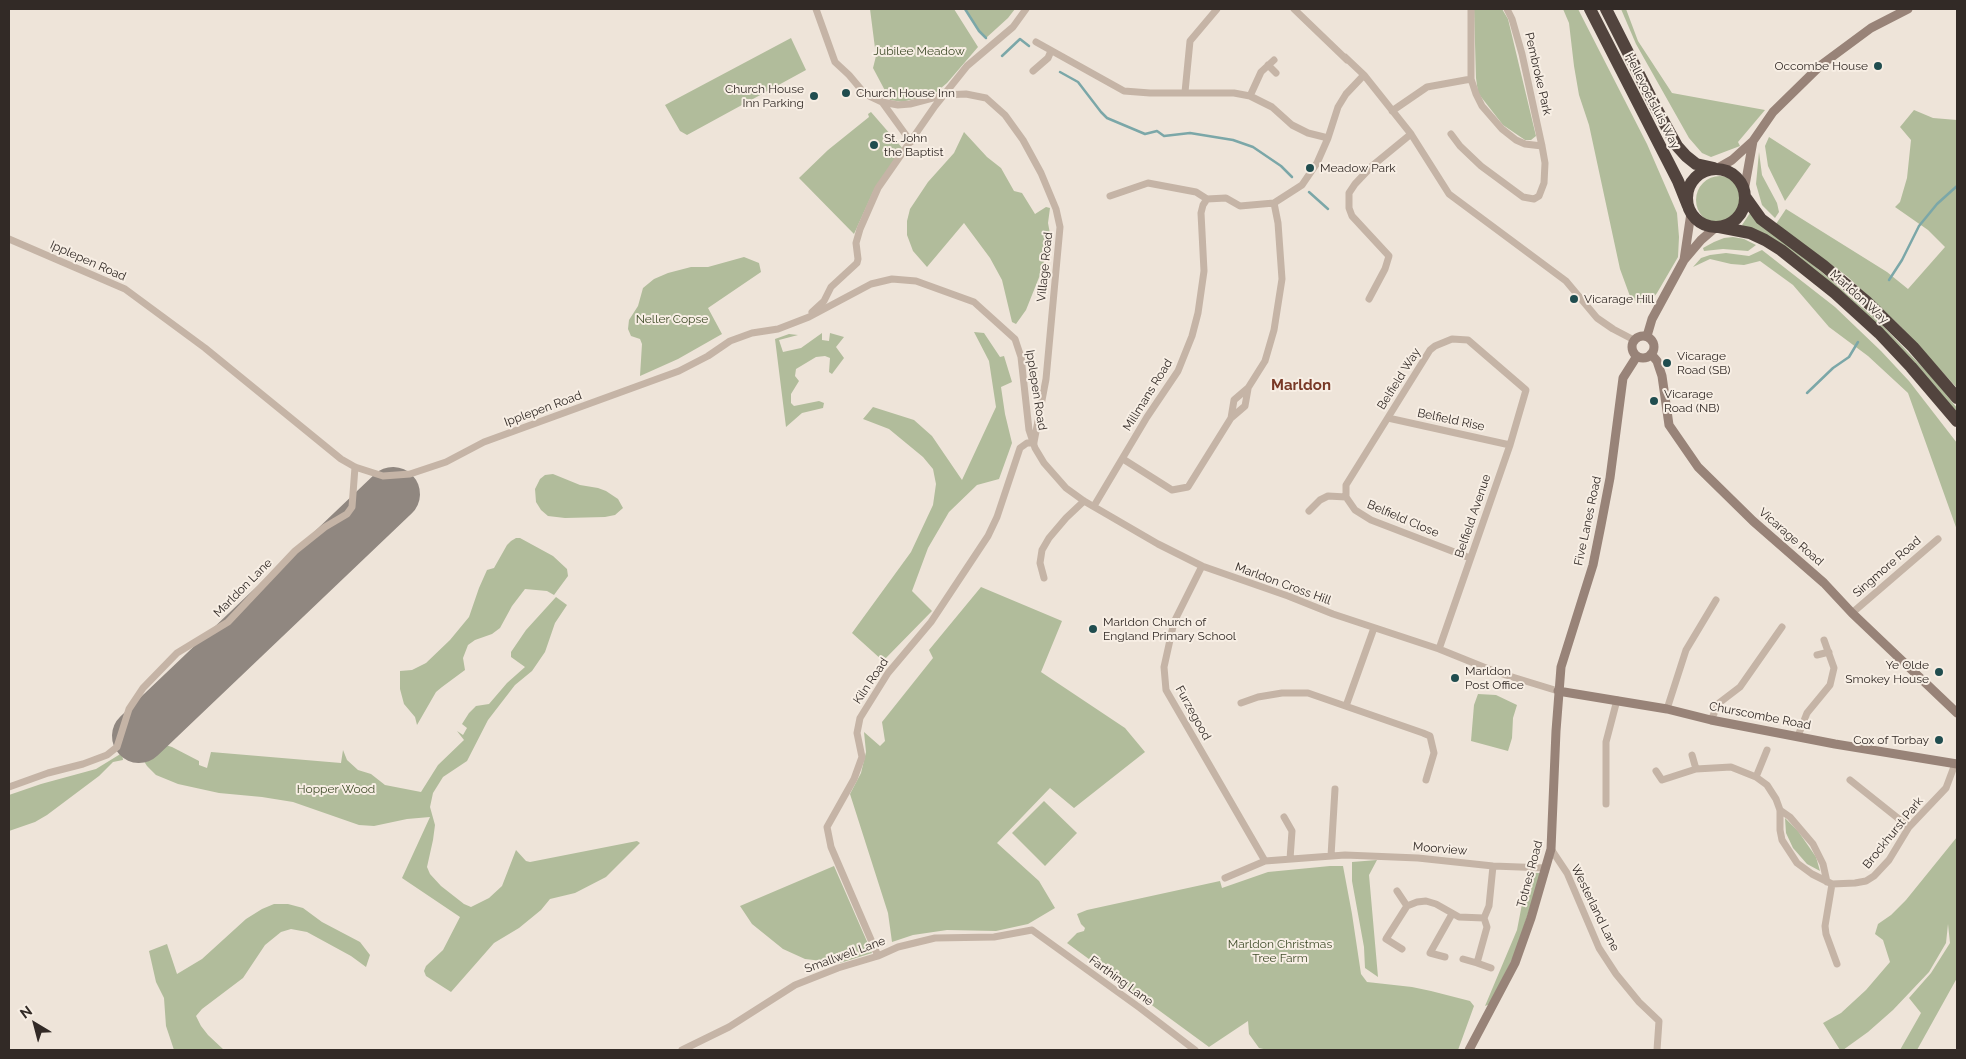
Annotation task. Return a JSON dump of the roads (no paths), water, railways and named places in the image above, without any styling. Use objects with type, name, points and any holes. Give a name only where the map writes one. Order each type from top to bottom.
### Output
[{"type":"highway","name":"Hellevoetsluis Way","points":[[1590,9],[1678,181],[1689,210]]},
{"type":"highway","name":"Hellevoetsluis Way","points":[[1606,9],[1678,146],[1696,164],[1716,168]]},
{"type":"highway","points":[[1716,168],[1736,176],[1745,194],[1743,211],[1731,223],[1718,227],[1703,224],[1689,210],[1687,191],[1690,184],[1701,173],[1716,168]]},
{"type":"highway","name":"Marldon Way","points":[[1745,194],[1761,219],[1824,266],[1873,308],[1913,348],[1957,398]]},
{"type":"highway","name":"Marldon Way","points":[[1718,227],[1750,233],[1765,240],[1781,250],[1827,287],[1857,312],[1895,350],[1957,421]]},
{"type":"street","points":[[816,9],[835,62],[850,75],[862,92],[882,102],[911,142]]},
{"type":"street","points":[[809,316],[824,301],[830,287],[857,263],[856,243],[864,218],[880,186],[944,95],[967,66],[1013,27],[1026,9]]},
{"type":"street","points":[[1185,92],[1190,41],[1216,9]]},
{"type":"street","points":[[1294,9],[1316,32],[1364,75]]},
{"type":"street","points":[[1472,9],[1471,79],[1482,106],[1516,140],[1526,144],[1542,146]]},
{"type":"street","name":"Pembroke Park","points":[[1451,134],[1460,146],[1481,166],[1523,197],[1534,199],[1539,196],[1544,183],[1545,163],[1522,54],[1512,19],[1507,9]]},
{"type":"street","points":[[1716,168],[1732,160],[1753,141],[1773,112],[1821,65],[1851,40],[1908,9]]},
{"type":"street","points":[[1036,42],[1124,90],[1150,93],[1234,93],[1250,96],[1272,107],[1292,125],[1308,133],[1328,138]]},
{"type":"street","points":[[1033,71],[1048,58],[1051,51]]},
{"type":"street","points":[[1345,57],[1364,75],[1411,134],[1449,194],[1566,281],[1597,318],[1634,340]]},
{"type":"street","points":[[1250,96],[1261,72],[1274,60]]},
{"type":"street","points":[[1268,65],[1276,73]]},
{"type":"street","points":[[1110,196],[1148,183],[1196,192],[1207,199],[1226,198],[1240,206],[1274,204],[1302,185],[1318,164],[1338,106],[1346,94],[1364,75]]},
{"type":"street","points":[[1392,111],[1427,87],[1471,79]]},
{"type":"street","name":"Village Road","points":[[882,102],[898,105],[910,104],[944,95],[966,94],[986,98],[1006,115],[1041,173],[1056,209],[1060,227],[1046,379],[1034,443]]},
{"type":"street","points":[[1369,300],[1385,269],[1389,256],[1352,216],[1349,194],[1355,184],[1372,166],[1411,134]]},
{"type":"street","points":[[1745,194],[1753,141]]},
{"type":"street","name":"Millmans Road","points":[[1094,506],[1142,424],[1178,371],[1192,336],[1204,271],[1201,213],[1207,199]]},
{"type":"street","points":[[1231,418],[1234,400],[1248,388],[1265,361],[1279,306],[1282,279],[1281,251],[1274,204]]},
{"type":"street","points":[[1684,260],[1689,210]]},
{"type":"street","points":[[1647,336],[1652,319],[1684,260],[1701,240],[1718,227]]},
{"type":"street","name":"Ipplepen Road","points":[[9,240],[125,289],[204,348],[319,443],[355,467],[383,476],[410,474],[446,462],[484,442],[680,371],[708,356],[730,341],[752,333],[778,329],[809,316],[872,284],[892,279],[916,281],[974,302],[1015,339],[1021,357],[1029,430],[1034,443]]},
{"type":"street","points":[[1640,336],[1647,336],[1654,344],[1651,354],[1645,358],[1637,356],[1632,347],[1634,340],[1640,336]]},
{"type":"street","name":"Belfield Way","points":[[1346,497],[1346,485],[1430,350],[1435,346],[1452,339],[1468,340],[1526,390]]},
{"type":"street","name":"Vicarage Road","points":[[1651,354],[1657,361],[1662,376],[1670,425],[1698,466],[1753,521],[1824,583],[1852,613],[1957,713]]},
{"type":"street","name":"Five Lanes Road","points":[[1558,691],[1561,667],[1592,565],[1601,525],[1610,478],[1623,378],[1637,356]]},
{"type":"street","points":[[1123,459],[1172,490],[1188,486],[1231,418],[1245,406],[1248,388]]},
{"type":"street","name":"Belfield Avenue","points":[[1439,649],[1510,444],[1526,390]]},
{"type":"street","name":"Belfield Rise","points":[[1388,418],[1510,444]]},
{"type":"street","name":"Kiln Road","points":[[878,956],[831,848],[827,826],[854,779],[862,757],[857,733],[860,718],[888,673],[931,622],[988,536],[997,517],[1020,448],[1027,443],[1034,443]]},
{"type":"street","name":"Marldon Cross Hill","points":[[1034,443],[1044,463],[1066,488],[1084,501],[1158,544],[1202,566],[1288,596],[1332,614],[1439,649],[1496,672],[1558,691]]},
{"type":"street","name":"Marldon Lane","points":[[9,787],[48,773],[83,764],[107,755],[117,747],[128,709],[143,688],[163,667],[177,653],[228,622],[295,552],[325,527],[347,514],[352,507],[355,467]]},
{"type":"street","points":[[1308,510],[1328,496],[1346,497]]},
{"type":"street","name":"Belfield Close","points":[[1346,497],[1355,510],[1371,520],[1470,558]]},
{"type":"street","points":[[1044,578],[1040,563],[1042,550],[1049,538],[1066,518],[1084,501]]},
{"type":"street","name":"Singmore Road","points":[[1852,613],[1938,538]]},
{"type":"street","name":"Furzegood","points":[[1202,566],[1174,622],[1164,667],[1166,690],[1266,860]]},
{"type":"street","points":[[1666,709],[1686,650],[1716,600]]},
{"type":"street","points":[[1711,720],[1720,703],[1740,687],[1782,627]]},
{"type":"street","points":[[1346,706],[1374,628]]},
{"type":"street","points":[[1798,736],[1806,713],[1830,685],[1834,668],[1824,640]]},
{"type":"street","points":[[1817,655],[1829,652]]},
{"type":"street","name":"Churscombe Road","points":[[1558,691],[1617,700],[1711,720],[1956,764]]},
{"type":"street","name":"Totnes Road","points":[[1469,1050],[1515,963],[1532,918],[1552,849],[1558,691]]},
{"type":"street","points":[[1241,703],[1258,697],[1308,693],[1430,736],[1434,753],[1426,780]]},
{"type":"street","points":[[1606,804],[1606,742],[1617,700]]},
{"type":"street","points":[[1756,777],[1767,750]]},
{"type":"street","points":[[1692,755],[1696,769]]},
{"type":"street","name":"Brockhurst Park","points":[[1830,883],[1855,883],[1866,881],[1874,876],[1889,860],[1909,828],[1946,788],[1956,764]]},
{"type":"street","points":[[1656,771],[1662,780],[1696,769],[1731,767],[1756,777],[1767,785],[1776,798],[1780,810],[1782,840],[1797,863],[1830,883]]},
{"type":"street","points":[[1850,780],[1909,828]]},
{"type":"street","points":[[1331,856],[1335,789]]},
{"type":"street","points":[[1780,810],[1790,817],[1813,844],[1823,864],[1830,883],[1825,926],[1826,934],[1837,964]]},
{"type":"street","points":[[1284,817],[1292,831],[1290,859]]},
{"type":"street","name":"Westerland Lane","points":[[1552,849],[1571,881],[1599,948],[1616,974],[1659,1021],[1657,1050]]},
{"type":"street","name":"Moorview","points":[[1266,860],[1331,856],[1418,858],[1494,866],[1546,868]]},
{"type":"street","points":[[1225,878],[1266,860]]},
{"type":"street","points":[[1477,963],[1487,927],[1484,918],[1489,906],[1494,866]]},
{"type":"street","points":[[1397,891],[1407,906]]},
{"type":"street","points":[[1402,949],[1386,939],[1407,906],[1417,902],[1426,901],[1436,904],[1459,917],[1484,918]]},
{"type":"street","points":[[1444,957],[1430,953],[1452,914]]},
{"type":"street","name":"Smallwell Lane","points":[[682,1050],[729,1027],[795,985],[838,968],[878,956],[898,947],[935,938],[994,937],[1032,930]]},
{"type":"street","name":"Farthing Lane","points":[[1032,930],[1195,1050]]},
{"type":"street","points":[[1464,959],[1491,968]]},
{"type":"waterway","points":[[965,9],[979,31],[986,38]]},
{"type":"waterway","points":[[1002,56],[1020,39],[1029,46]]},
{"type":"waterway","points":[[1060,72],[1078,82],[1107,118],[1145,134],[1157,131],[1164,136],[1190,133],[1233,140],[1253,147],[1281,166],[1292,177]]},
{"type":"waterway","points":[[1889,280],[1902,260],[1919,226],[1937,204],[1957,186]]},
{"type":"waterway","points":[[1309,192],[1328,209]]},
{"type":"waterway","points":[[1807,393],[1833,368],[1849,357],[1858,342]]},
{"type":"place","name":"Occombe House","points":[[1878,66]]},
{"type":"place","name":"Church House Inn","points":[[846,93]]},
{"type":"place","name":"Church House Inn Parking","points":[[814,96]]},
{"type":"place","name":"St. John the Baptist","points":[[874,145]]},
{"type":"place","name":"Meadow Park","points":[[1310,168]]},
{"type":"place","name":"Vicarage Hill","points":[[1574,299]]},
{"type":"place","name":"Vicarage Road (SB)","points":[[1667,363]]},
{"type":"place","name":"Vicarage Road (NB)","points":[[1654,401]]},
{"type":"place","name":"Marldon Church of England Primary School","points":[[1093,629]]},
{"type":"place","name":"Ye Olde Smokey House","points":[[1939,672]]},
{"type":"place","name":"Marldon Post Office","points":[[1455,678]]},
{"type":"place","name":"Cox of Torbay","points":[[1939,740]]},
{"type":"district","name":"Marldon","points":[[1301,385]]},
{"type":"park label","name":"Jubilee Meadow","points":[[919,51]]},
{"type":"park label","name":"Neller Copse","points":[[672,319]]},
{"type":"park label","name":"Hopper Wood","points":[[336,789]]},
{"type":"park label","name":"Marldon Christmas Tree Farm","points":[[1280,951]]}]
